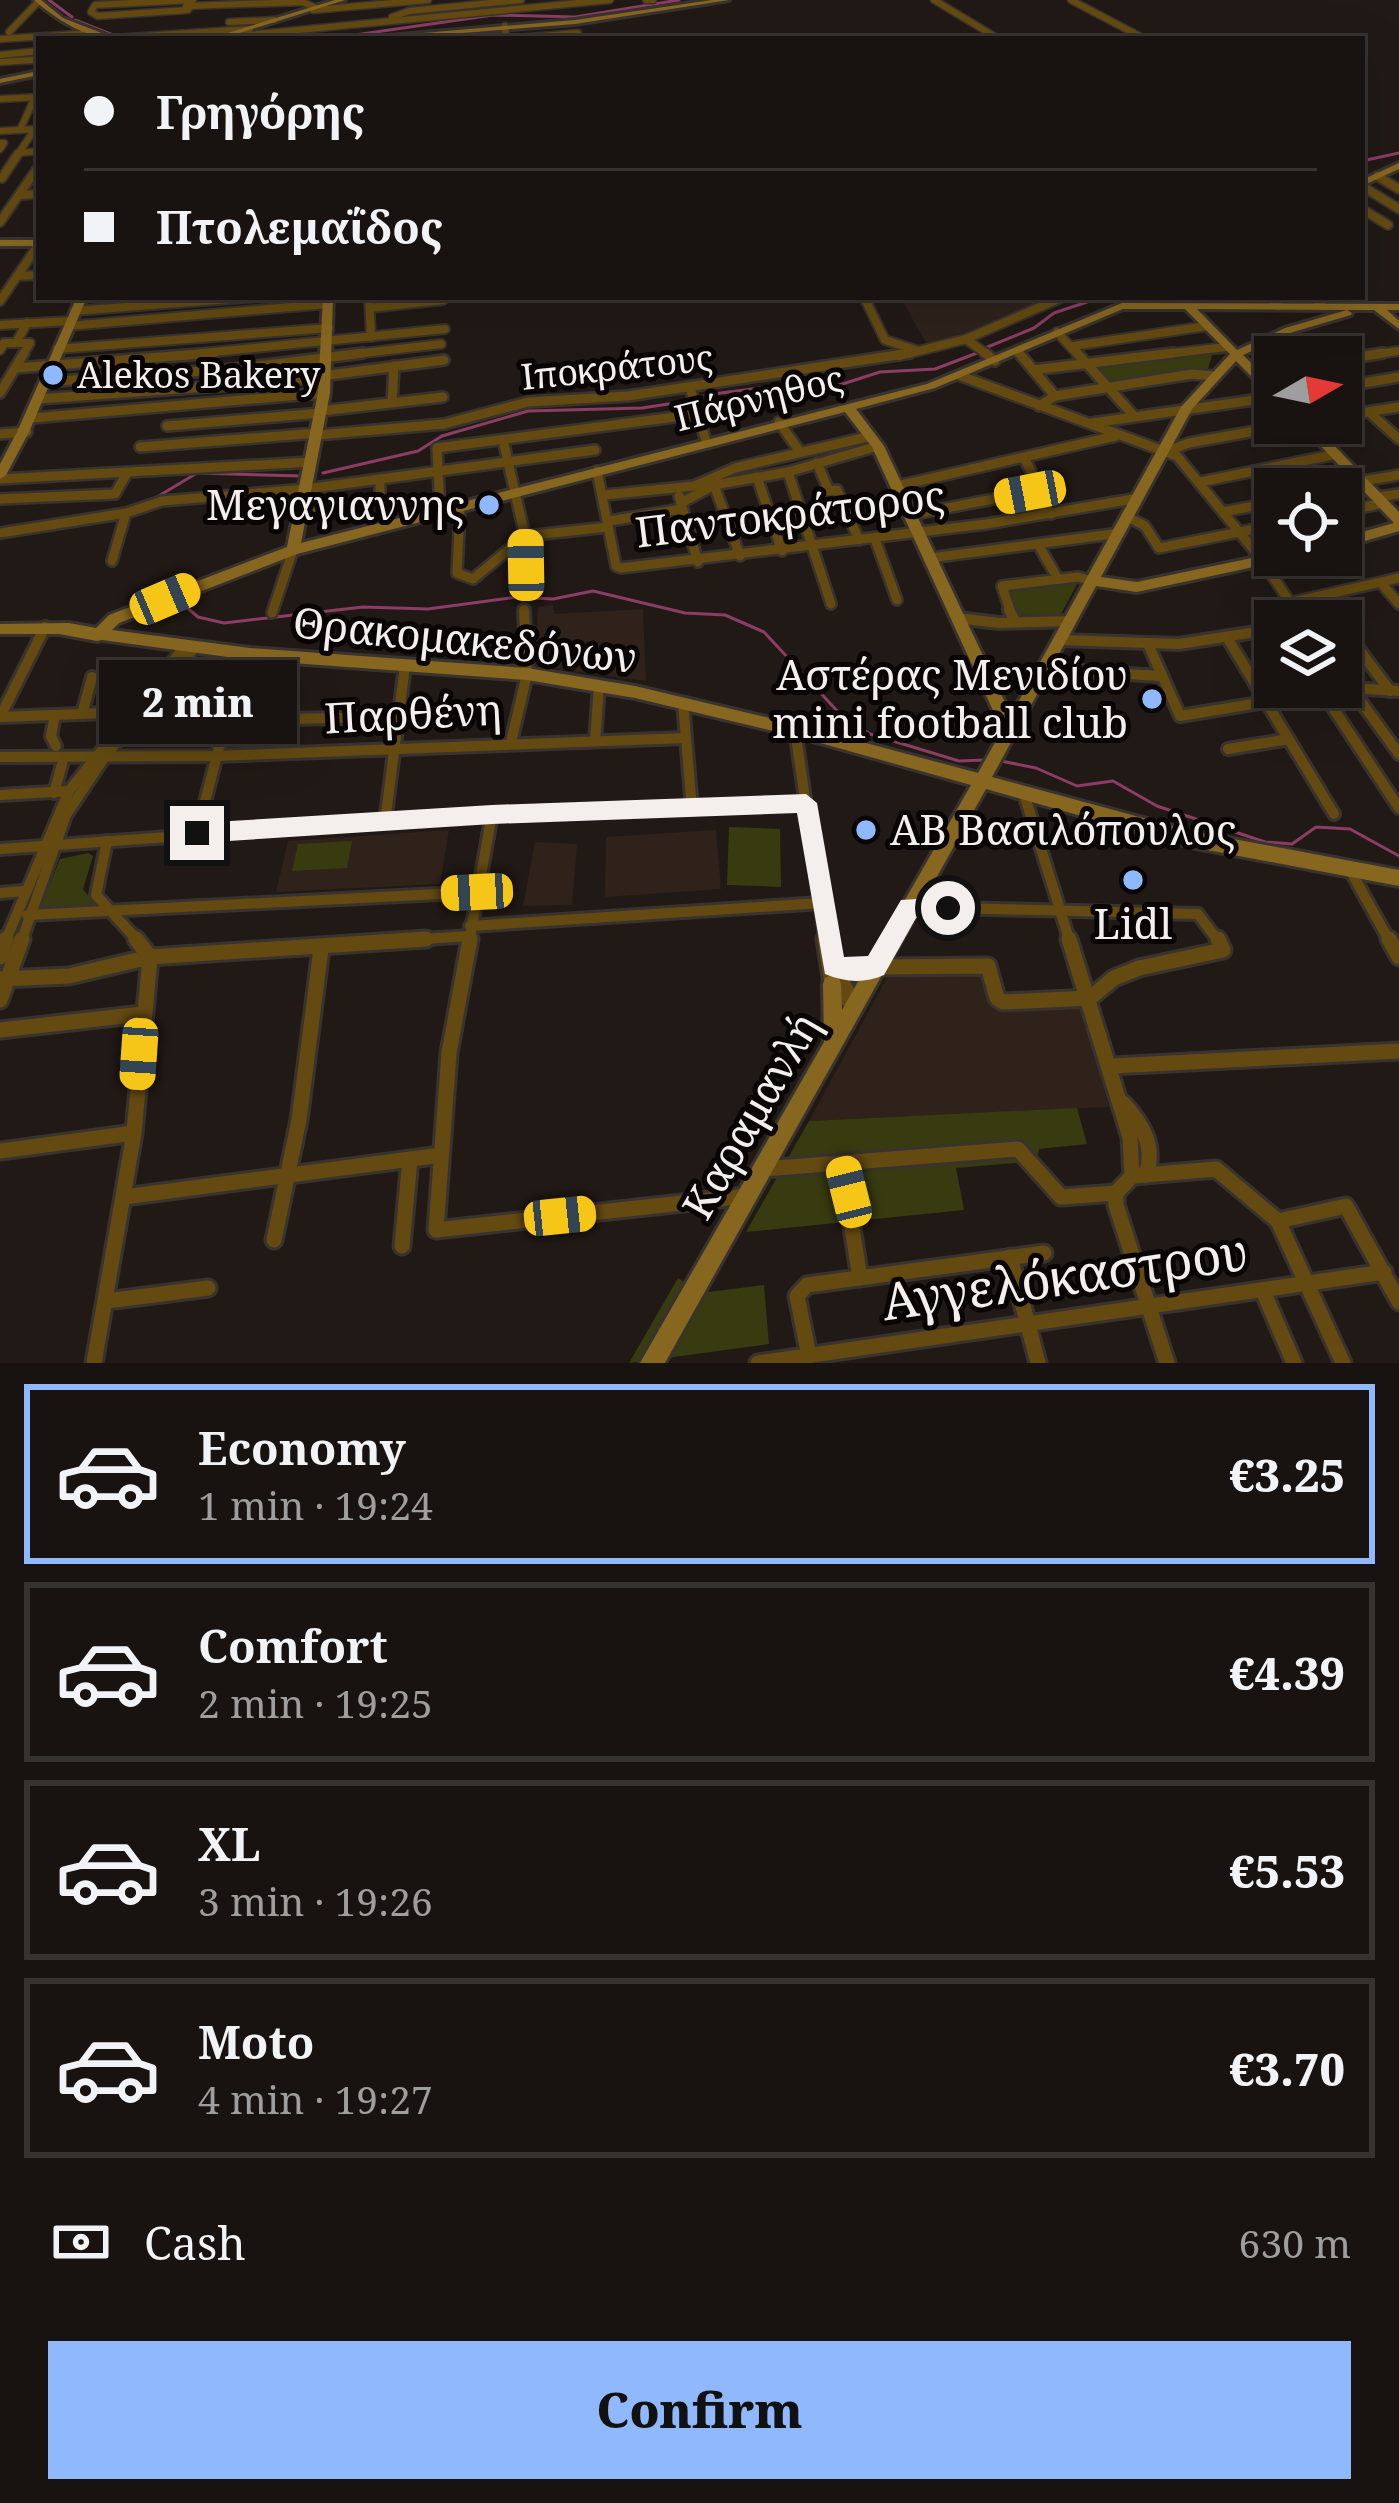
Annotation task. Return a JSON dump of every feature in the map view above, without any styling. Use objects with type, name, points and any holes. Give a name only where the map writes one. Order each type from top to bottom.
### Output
[{"type":"main road","points":[[220,36],[342,0]]},
{"type":"main road","points":[[417,36],[505,26],[577,31],[726,0]]},
{"type":"main road","points":[[38,1],[96,36],[112,35]]},
{"type":"main road","points":[[0,81],[34,74]]},
{"type":"main road","points":[[1365,182],[1398,168]]},
{"type":"main road","points":[[0,246],[36,243]]},
{"type":"main road","points":[[0,477],[27,432],[80,300]]},
{"type":"main road","points":[[1122,306],[1133,300]]},
{"type":"main road","points":[[1154,300],[1167,306]]},
{"type":"main road","points":[[293,550],[324,393],[327,301]]},
{"type":"main road","name":"Πάρνηθος","points":[[108,634],[140,610],[293,550],[961,376],[1122,306],[1317,302],[1399,307]]},
{"type":"main road","points":[[1195,303],[1208,326],[1254,375]]},
{"type":"main road","points":[[1379,308],[1399,326]]},
{"type":"main road","name":"Καραμανλή","points":[[652,1363],[996,757],[1187,407],[1231,351],[1304,325],[1379,308]]},
{"type":"main road","points":[[848,407],[874,441],[897,486],[1010,730]]},
{"type":"main road","points":[[1326,444],[1399,523],[1362,536]]},
{"type":"main road","points":[[1093,581],[1137,587],[1254,562]]},
{"type":"main road","points":[[0,629],[45,627],[108,634]]},
{"type":"main road","name":"Θρακομακεδόνων","points":[[108,634],[250,654],[527,674],[599,686],[795,730],[1191,839],[1399,878]]},
{"type":"main road","points":[[832,1046],[831,969],[875,967]]},
{"type":"street","points":[[98,16],[91,12],[95,4],[193,0],[191,8]]},
{"type":"street","points":[[177,11],[428,0]]},
{"type":"street","points":[[112,35],[395,15],[520,0]]},
{"type":"street","points":[[533,0],[542,7]]},
{"type":"street","points":[[235,36],[610,0]]},
{"type":"street","points":[[934,0],[994,36]]},
{"type":"street","points":[[1071,0],[1139,36]]},
{"type":"street","points":[[0,81],[1,49],[9,32],[38,1]]},
{"type":"street","points":[[65,21],[303,2],[313,8]]},
{"type":"street","points":[[384,22],[395,15]]},
{"type":"street","points":[[505,26],[506,36]]},
{"type":"street","points":[[9,32],[79,27]]},
{"type":"street","points":[[187,28],[242,29]]},
{"type":"street","points":[[533,36],[577,31]]},
{"type":"street","points":[[1,49],[36,50]]},
{"type":"street","points":[[1,49],[36,50]]},
{"type":"street","points":[[1,49],[11,54],[36,50]]},
{"type":"street","points":[[0,99],[36,97]]},
{"type":"street","points":[[20,130],[36,99]]},
{"type":"street","points":[[1,132],[36,129]]},
{"type":"street","points":[[1,178],[36,130]]},
{"type":"street","points":[[19,153],[36,152]]},
{"type":"street","points":[[1377,176],[1399,189]]},
{"type":"street","points":[[1,178],[35,177]]},
{"type":"street","points":[[0,222],[35,177]]},
{"type":"street","points":[[1365,186],[1399,209]]},
{"type":"street","points":[[20,194],[36,194]]},
{"type":"street","points":[[1365,211],[1388,225]]},
{"type":"street","points":[[0,301],[36,247]]},
{"type":"street","points":[[17,275],[36,275]]},
{"type":"street","points":[[0,325],[217,300]]},
{"type":"street","points":[[371,338],[369,302],[443,300]]},
{"type":"street","points":[[866,300],[888,343],[923,351]]},
{"type":"street","name":"Ιποκράτους","points":[[140,447],[444,424],[528,402],[690,388],[923,351],[966,339],[1056,300]]},
{"type":"street","points":[[71,319],[184,317],[327,301]]},
{"type":"street","points":[[178,340],[191,302]]},
{"type":"street","points":[[281,333],[284,309]]},
{"type":"street","points":[[250,335],[256,311]]},
{"type":"street","points":[[16,343],[27,323]]},
{"type":"street","points":[[1073,346],[1208,326]]},
{"type":"street","points":[[44,382],[445,329]]},
{"type":"street","points":[[1058,332],[1133,416]]},
{"type":"street","points":[[57,349],[281,333],[328,343]]},
{"type":"street","points":[[966,339],[992,359]]},
{"type":"street","points":[[0,350],[4,343],[30,343],[0,393]]},
{"type":"street","points":[[15,368],[328,343],[442,344]]},
{"type":"street","points":[[1016,350],[1055,396]]},
{"type":"street","points":[[1033,370],[1231,351]]},
{"type":"street","points":[[1362,357],[1399,351]]},
{"type":"street","points":[[38,399],[163,391],[444,360]]},
{"type":"street","points":[[392,403],[394,366]]},
{"type":"street","points":[[961,376],[1177,456],[1254,550]]},
{"type":"street","points":[[1040,406],[1055,396],[1109,386],[1213,376]]},
{"type":"street","points":[[1362,383],[1399,377]]},
{"type":"street","points":[[690,388],[706,441]]},
{"type":"street","points":[[157,408],[163,391]]},
{"type":"street","points":[[32,418],[324,393]]},
{"type":"street","points":[[167,426],[443,398]]},
{"type":"street","points":[[1088,424],[1254,399]]},
{"type":"street","points":[[1362,413],[1399,407]]},
{"type":"street","points":[[1369,412],[1399,439]]},
{"type":"street","points":[[440,512],[437,448],[698,414]]},
{"type":"street","points":[[778,422],[800,452]]},
{"type":"street","points":[[1165,452],[1190,442],[1254,431]]},
{"type":"street","points":[[0,434],[27,432]]},
{"type":"street","points":[[897,486],[1120,435]]},
{"type":"street","points":[[503,440],[525,536],[525,584]]},
{"type":"street","points":[[604,495],[694,486],[735,468],[874,441]]},
{"type":"street","points":[[460,508],[457,573],[473,579],[525,536],[609,524],[682,506],[714,485],[788,472],[874,441]]},
{"type":"street","points":[[0,533],[126,513],[162,501],[306,489],[595,450]]},
{"type":"street","points":[[1270,468],[1337,454]]},
{"type":"street","points":[[1024,458],[1031,471],[1030,492],[1051,514]]},
{"type":"street","points":[[0,477],[312,463]]},
{"type":"street","points":[[817,463],[829,491],[837,490],[859,541]]},
{"type":"street","name":"Παντοκράτορος","points":[[597,471],[616,566],[698,562],[1139,498]]},
{"type":"street","points":[[1200,482],[1254,471]]},
{"type":"street","points":[[788,472],[831,604]]},
{"type":"street","points":[[0,499],[115,494],[127,473]]},
{"type":"street","points":[[1363,482],[1399,476]]},
{"type":"street","points":[[757,477],[782,551]]},
{"type":"street","points":[[302,509],[380,500],[380,480]]},
{"type":"street","points":[[714,485],[740,556]]},
{"type":"street","points":[[676,487],[698,562]]},
{"type":"street","points":[[910,514],[1030,492]]},
{"type":"street","points":[[1362,506],[1399,494]]},
{"type":"street","points":[[1223,512],[1254,506]]},
{"type":"street","points":[[112,561],[126,513]]},
{"type":"street","points":[[1128,518],[1145,526],[1159,548],[1254,529]]},
{"type":"street","points":[[930,558],[1120,533]]},
{"type":"street","points":[[874,538],[897,600]]},
{"type":"street","points":[[1039,546],[1058,580]]},
{"type":"street","points":[[272,613],[293,550]]},
{"type":"street","points":[[1314,600],[1399,578]]},
{"type":"street","points":[[1016,622],[1000,591],[1002,586],[1093,581]]},
{"type":"street","points":[[1381,583],[1399,604]]},
{"type":"street","points":[[511,742],[527,674],[524,610]]},
{"type":"street","points":[[957,618],[1071,621]]},
{"type":"street","points":[[45,627],[0,717],[135,712]]},
{"type":"street","points":[[1060,640],[1149,646],[1254,633]]},
{"type":"street","points":[[1228,639],[1254,680]]},
{"type":"street","points":[[0,957],[23,891],[101,755],[190,646]]},
{"type":"street","points":[[1149,646],[1180,716],[1254,704]]},
{"type":"street","points":[[1362,651],[1394,691]]},
{"type":"street","points":[[197,833],[226,720],[250,654]]},
{"type":"street","points":[[385,822],[405,666]]},
{"type":"street","points":[[1044,669],[1160,676]]},
{"type":"street","points":[[82,714],[92,677]]},
{"type":"street","points":[[595,741],[599,686]]},
{"type":"street","points":[[1362,689],[1394,691]]},
{"type":"street","points":[[682,703],[692,809]]},
{"type":"street","points":[[1362,703],[1399,754]]},
{"type":"street","points":[[1271,708],[1334,814]]},
{"type":"street","points":[[1333,708],[1398,808]]},
{"type":"street","points":[[0,1000],[61,792],[60,751],[51,736],[56,715]]},
{"type":"street","points":[[226,720],[399,717]]},
{"type":"street","points":[[795,730],[831,969],[844,1000],[855,1006]]},
{"type":"street","name":"Παρθένη","points":[[0,758],[60,751],[216,756],[685,738]]},
{"type":"street","points":[[1228,749],[1289,739]]},
{"type":"street","points":[[0,795],[61,792],[101,755]]},
{"type":"street","points":[[761,1168],[1018,1149],[1060,1197],[1116,1192],[1151,1164],[1139,1122],[1121,1101],[1024,794]]},
{"type":"street","points":[[0,849],[492,814],[806,803]]},
{"type":"street","points":[[492,814],[449,1053],[436,1230],[746,1196]]},
{"type":"street","points":[[94,1363],[134,1133],[150,957],[95,890],[107,841]]},
{"type":"street","points":[[1350,870],[1399,957]]},
{"type":"street","points":[[0,893],[23,891]]},
{"type":"street","points":[[27,915],[477,892]]},
{"type":"street","points":[[3,978],[69,976],[150,957],[321,949],[470,931],[821,904]]},
{"type":"street","points":[[875,967],[984,965],[991,969],[999,1002],[1090,998],[1114,978],[1220,953],[1222,945],[1198,914],[910,907]]},
{"type":"street","points":[[274,1240],[299,1120],[321,949]]},
{"type":"street","points":[[0,1030],[142,1014]]},
{"type":"street","points":[[1112,1066],[1399,1051]]},
{"type":"street","points":[[0,1150],[134,1133]]},
{"type":"street","points":[[124,1197],[442,1156]]},
{"type":"street","points":[[402,1246],[410,1160]]},
{"type":"street","points":[[842,1165],[860,1278]]},
{"type":"street","points":[[1139,1175],[1216,1169],[1278,1221],[1343,1363]]},
{"type":"street","points":[[1116,1192],[1167,1363]]},
{"type":"street","points":[[1278,1221],[1346,1206],[1399,1302]]},
{"type":"street","points":[[808,1356],[797,1296],[801,1289],[1044,1253]]},
{"type":"street","points":[[1010,1258],[1038,1363]]},
{"type":"street","name":"Αγγελόκαστρου","points":[[758,1363],[1384,1272]]},
{"type":"street","points":[[107,1300],[208,1288]]},
{"type":"street","points":[[1263,1291],[1294,1363]]},
{"type":"shaded area","points":[[902,300],[1051,300],[929,348]]},
{"type":"shaded area","points":[[553,605],[554,614],[643,609],[646,681],[535,666],[538,607]]},
{"type":"shaded area","points":[[449,830],[440,884],[276,892],[288,841]]},
{"type":"shaded area","points":[[716,830],[721,889],[605,897],[606,837]]},
{"type":"shaded area","points":[[535,842],[577,844],[572,905],[523,906]]},
{"type":"shaded area","points":[[989,967],[997,1007],[1081,1002],[1109,1107],[809,1121],[890,972]]},
{"type":"green space","points":[[1224,350],[1227,354],[1212,355],[1208,369],[1113,385],[1096,365]]},
{"type":"green space","points":[[1067,580],[1077,584],[1060,616],[1013,614],[1005,587]]},
{"type":"green space","points":[[729,827],[780,829],[781,887],[727,885]]},
{"type":"green space","points":[[352,841],[347,868],[292,871],[298,844]]},
{"type":"green space","points":[[93,856],[83,889],[97,907],[40,909],[60,859]]},
{"type":"green space","points":[[1077,1108],[1087,1144],[1039,1149],[1037,1161],[956,1168],[964,1210],[746,1232],[809,1121]]},
{"type":"green space","points":[[678,1278],[700,1293],[764,1285],[769,1344],[629,1363]]},
{"type":"waterway","points":[[49,0],[72,17]]},
{"type":"waterway","points":[[348,36],[493,15],[575,17],[679,0]]},
{"type":"waterway","points":[[75,20],[113,35]]},
{"type":"waterway","points":[[1365,160],[1399,153]]},
{"type":"waterway","points":[[985,348],[1034,328],[1054,313],[1093,300]]},
{"type":"waterway","points":[[705,395],[793,384],[830,388],[880,372],[935,369],[977,353]]},
{"type":"waterway","points":[[323,473],[418,451],[442,436],[528,411],[642,408],[688,401]]},
{"type":"waterway","points":[[152,500],[197,473],[302,476]]},
{"type":"waterway","points":[[177,599],[198,617],[224,623],[363,607],[428,609],[517,597],[553,599],[593,591],[685,613],[725,615],[764,632],[840,714],[870,734],[959,761],[985,760]]},
{"type":"waterway","points":[[1001,761],[1036,768],[1077,786],[1113,781],[1157,806],[1265,842],[1292,844],[1316,827],[1350,829],[1399,856]]},
{"type":"place","name":"Alekos Bakery","points":[[53,375]]},
{"type":"place","name":"Μεγαγιαννης","points":[[489,505]]},
{"type":"place","name":"Αστέρας Μενιδίου mini football club","points":[[1152,699]]},
{"type":"place","name":"ΑΒ Βασιλόπουλος","points":[[866,830]]},
{"type":"place","name":"Lidl","points":[[1133,880]]},
{"type":"route","points":[[197,833],[492,814],[806,803],[833,966],[849,971],[875,967],[910,907],[948,908]]}]
